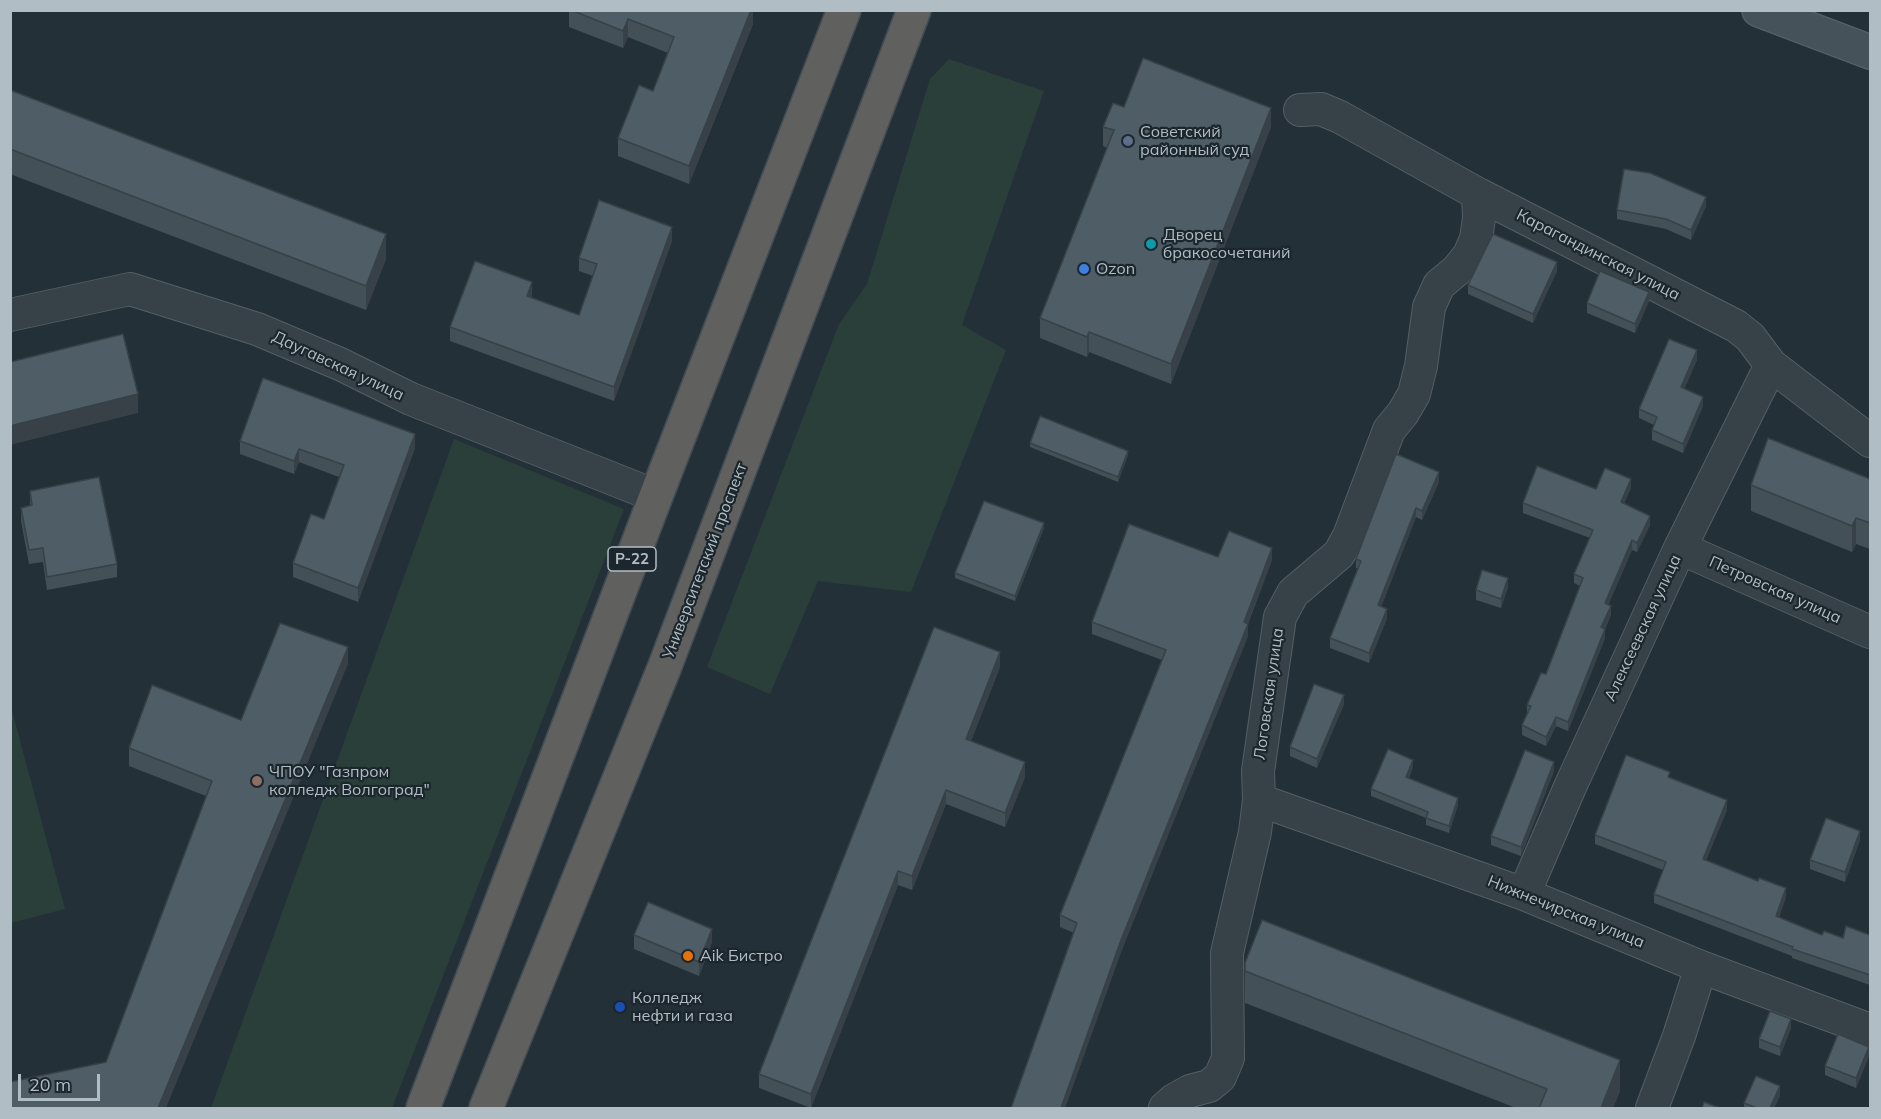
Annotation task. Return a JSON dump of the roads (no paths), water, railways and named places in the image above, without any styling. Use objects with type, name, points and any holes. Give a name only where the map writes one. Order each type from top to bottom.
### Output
[{"type":"highway","name":"Р-22","points":[[423,1108],[844,10]]},
{"type":"highway","name":"Университетский проспект","points":[[486,1108],[665,666],[914,10]]},
{"type":"main road","points":[[1759,10],[1870,52]]},
{"type":"street","name":"Карагандинская улица","points":[[1300,110],[1321,109],[1340,117],[1478,194],[1736,326],[1750,337],[1770,365],[1870,441]]},
{"type":"street","name":"Логовская улица","points":[[1165,1108],[1190,1091],[1209,1086],[1220,1077],[1228,1058],[1227,953],[1255,832],[1259,800],[1258,771],[1280,617],[1293,592],[1339,554],[1349,536],[1389,430],[1414,394],[1421,366],[1429,307],[1439,285],[1457,270],[1469,255],[1476,239],[1479,218],[1478,194]]},
{"type":"street","name":"Даугавская улица","points":[[10,315],[130,289],[257,329],[340,364],[411,399],[656,496]]},
{"type":"street","name":"Алексеевская улица","points":[[1524,894],[1570,787],[1680,548],[1770,365]]},
{"type":"street","name":"Петровская улица","points":[[1680,548],[1870,632]]},
{"type":"street","name":"Нижнечирская улица","points":[[1259,800],[1524,894],[1701,967],[1870,1030]]},
{"type":"street","points":[[1652,1108],[1679,1036],[1701,967]]},
{"type":"place","name":"Советский районный суд","points":[[1128,141]]},
{"type":"place","name":"Дворец бракосочетаний","points":[[1151,244]]},
{"type":"place","name":"Ozon","points":[[1084,269]]},
{"type":"place","name":"ЧПОУ \"Газпром колледж Волгоград\"","points":[[257,781]]},
{"type":"place","name":"Aik Бистро","points":[[688,956]]},
{"type":"place","name":"Колледж нефти и газа","points":[[620,1007]]}]
